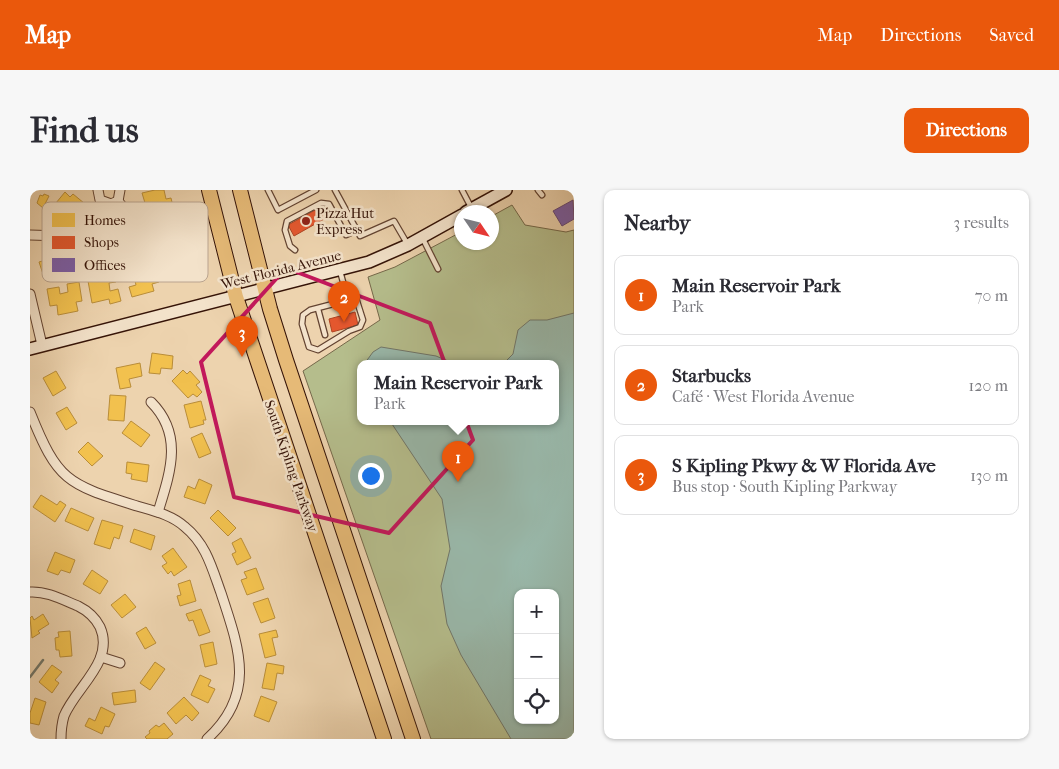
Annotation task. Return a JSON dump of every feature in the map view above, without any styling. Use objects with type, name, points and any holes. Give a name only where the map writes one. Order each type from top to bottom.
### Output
[{"type":"main road","name":"South Kipling Parkway","points":[[209,190],[236,297],[384,739]]},
{"type":"main road","name":"South Kipling Parkway","points":[[240,190],[266,290],[306,422],[414,739]]},
{"type":"street","points":[[98,190],[98,197],[102,202]]},
{"type":"street","points":[[118,201],[120,190]]},
{"type":"street","points":[[480,205],[506,190]]},
{"type":"street","name":"West Florida Avenue","points":[[30,349],[340,271],[376,259],[408,245],[454,220]]},
{"type":"street","points":[[30,294],[42,346]]},
{"type":"street","points":[[151,402],[164,419],[172,454],[170,471],[158,512]]},
{"type":"street","points":[[30,412],[32,426],[53,462],[72,482],[98,494],[158,512],[186,527],[202,546],[210,562],[239,650],[241,674],[236,697],[225,718],[207,739]]},
{"type":"street","points":[[30,592],[43,592],[81,608],[92,615],[99,625],[104,641],[101,657],[67,711],[61,739]]},
{"type":"street","points":[[101,657],[120,663]]},
{"type":"lane","points":[[268,190],[278,210],[316,190]]},
{"type":"lane","points":[[335,190],[360,236],[394,221],[408,245]]},
{"type":"lane","points":[[462,190],[467,205]]},
{"type":"lane","points":[[538,190],[542,195]]},
{"type":"lane","points":[[296,250],[290,246],[286,230],[287,221],[321,203],[330,204],[346,235],[357,230]]},
{"type":"lane","points":[[422,238],[438,269]]},
{"type":"lane","points":[[340,271],[348,300]]},
{"type":"lane","points":[[356,298],[363,320],[360,327],[349,330],[327,346],[318,350],[306,342],[301,320],[303,314],[310,310],[318,309],[356,298]]},
{"type":"lane","points":[[318,309],[325,335]]},
{"type":"highlighted area","points":[[286,268],[430,323],[473,440],[389,533],[234,497],[201,362]]},
{"type":"green space","points":[[512,205],[525,225],[566,232],[574,230],[574,739],[431,739],[303,371],[380,320],[368,277],[395,267],[454,236],[454,250],[499,250],[499,212]]},
{"type":"shaded area","points":[[574,313],[574,739],[511,739],[461,655],[447,624],[441,586],[450,549],[442,499],[393,425],[559,425],[559,360],[507,360],[513,354],[518,330],[530,320],[547,320]]},
{"type":"shaded area","points":[[381,347],[436,356],[446,360],[367,360],[373,352]]},
{"type":"building: Homes","points":[[164,190],[166,199],[171,198],[172,202],[145,202],[142,193]]},
{"type":"building: Homes","points":[[65,192],[70,197],[73,194],[83,202],[57,202]]},
{"type":"building: Homes","points":[[44,194],[49,196],[46,202],[42,202],[42,207],[37,203],[40,195],[43,196]]},
{"type":"building: Homes","points":[[79,282],[82,301],[76,302],[78,311],[58,315],[57,305],[50,306],[47,289],[59,287],[60,294],[68,292],[67,284]]},
{"type":"building: Homes","points":[[88,282],[116,282],[109,283],[110,291],[118,289],[121,301],[110,304],[109,299],[92,303]]},
{"type":"building: Homes","points":[[135,282],[159,282],[152,284],[154,291],[132,297],[129,287],[136,285]]},
{"type":"building: Homes","points":[[152,353],[173,356],[172,369],[161,368],[160,374],[149,373]]},
{"type":"building: Homes","points":[[140,363],[142,376],[129,379],[131,387],[120,389],[116,368]]},
{"type":"building: Homes","points":[[183,370],[187,374],[190,371],[200,382],[196,385],[202,392],[197,397],[193,394],[188,398],[172,381]]},
{"type":"building: Homes","points":[[56,371],[66,388],[53,396],[43,378]]},
{"type":"building: Homes","points":[[110,395],[126,396],[124,421],[108,420]]},
{"type":"building: Homes","points":[[201,401],[206,420],[203,420],[204,424],[190,428],[184,405]]},
{"type":"building: Homes","points":[[67,407],[77,423],[66,430],[56,413]]},
{"type":"building: Homes","points":[[131,421],[150,435],[141,447],[122,433]]},
{"type":"building: Homes","points":[[202,433],[211,453],[199,458],[191,438]]},
{"type":"building: Homes","points":[[88,442],[103,456],[92,466],[78,452]]},
{"type":"building: Homes","points":[[127,462],[149,465],[147,482],[131,479],[132,474],[126,473]]},
{"type":"building: Homes","points":[[199,479],[212,485],[205,504],[184,497],[188,486],[195,489]]},
{"type":"building: Homes","points":[[41,495],[57,505],[60,501],[66,505],[55,522],[33,507]]},
{"type":"building: Homes","points":[[71,508],[94,518],[88,531],[65,521]]},
{"type":"building: Homes","points":[[218,510],[236,528],[228,536],[210,518]]},
{"type":"building: Homes","points":[[102,520],[123,526],[119,539],[114,537],[110,549],[94,544]]},
{"type":"building: Homes","points":[[134,529],[155,536],[151,550],[130,542]]},
{"type":"building: Homes","points":[[241,538],[251,558],[237,565],[232,554],[236,552],[232,543]]},
{"type":"building: Homes","points":[[173,548],[187,567],[174,576],[171,571],[168,574],[162,566],[167,563],[162,556]]},
{"type":"building: Homes","points":[[55,552],[75,560],[70,573],[61,570],[58,575],[47,571]]},
{"type":"building: Homes","points":[[256,568],[264,589],[247,595],[241,580],[247,578],[244,572]]},
{"type":"building: Homes","points":[[92,570],[108,581],[100,594],[83,584]]},
{"type":"building: Homes","points":[[190,580],[196,601],[180,606],[177,596],[181,595],[178,584]]},
{"type":"building: Homes","points":[[125,594],[136,607],[122,618],[111,605]]},
{"type":"building: Homes","points":[[268,598],[275,618],[261,623],[253,603]]},
{"type":"building: Homes","points":[[201,609],[210,632],[199,636],[193,620],[189,621],[186,614]]},
{"type":"building: Homes","points":[[43,614],[49,624],[38,631],[40,633],[32,638],[30,618],[32,616],[34,620]]},
{"type":"building: Homes","points":[[146,627],[156,643],[145,649],[136,633]]},
{"type":"building: Homes","points":[[276,630],[278,637],[272,638],[276,655],[265,658],[259,634]]},
{"type":"building: Homes","points":[[70,631],[72,656],[60,657],[59,650],[56,650],[55,638],[59,637],[58,632]]},
{"type":"building: Homes","points":[[213,642],[217,664],[205,667],[200,645]]},
{"type":"building: Homes","points":[[155,662],[165,669],[150,690],[140,683]]},
{"type":"building: Homes","points":[[267,663],[284,666],[283,674],[277,673],[274,690],[262,688]]},
{"type":"building: Homes","points":[[52,665],[62,672],[55,680],[59,683],[52,693],[39,682]]},
{"type":"building: Homes","points":[[200,675],[211,680],[208,686],[215,689],[208,703],[191,695]]},
{"type":"building: Homes","points":[[135,690],[136,702],[114,705],[112,693]]},
{"type":"building: Homes","points":[[261,696],[277,702],[269,722],[254,716]]},
{"type":"building: Homes","points":[[184,697],[199,713],[192,721],[186,715],[176,724],[167,713]]},
{"type":"building: Homes","points":[[35,698],[46,702],[39,725],[30,723],[30,713]]},
{"type":"building: Homes","points":[[101,707],[115,714],[109,727],[105,726],[102,734],[85,726],[89,718],[95,721]]},
{"type":"building: Homes","points":[[164,723],[173,734],[167,739],[147,739],[145,737],[156,725],[159,727]]},
{"type":"building: Shops","points":[[319,208],[324,219],[294,236],[288,225]]},
{"type":"building: Shops","points":[[355,312],[358,325],[332,332],[329,319]]},
{"type":"building: Offices","points":[[573,200],[574,219],[562,226],[553,211]]},
{"type":"waterway","points":[[30,677],[43,660]]},
{"type":"place","name":"Pizza Hut Express","points":[[306,221]]},
{"type":"place","name":"Starbucks","points":[[344,322]]},
{"type":"place","name":"S Kipling Pkwy & W Florida Ave","points":[[242,357]]},
{"type":"place","name":"Main Reservoir Park","points":[[458,482]]}]
